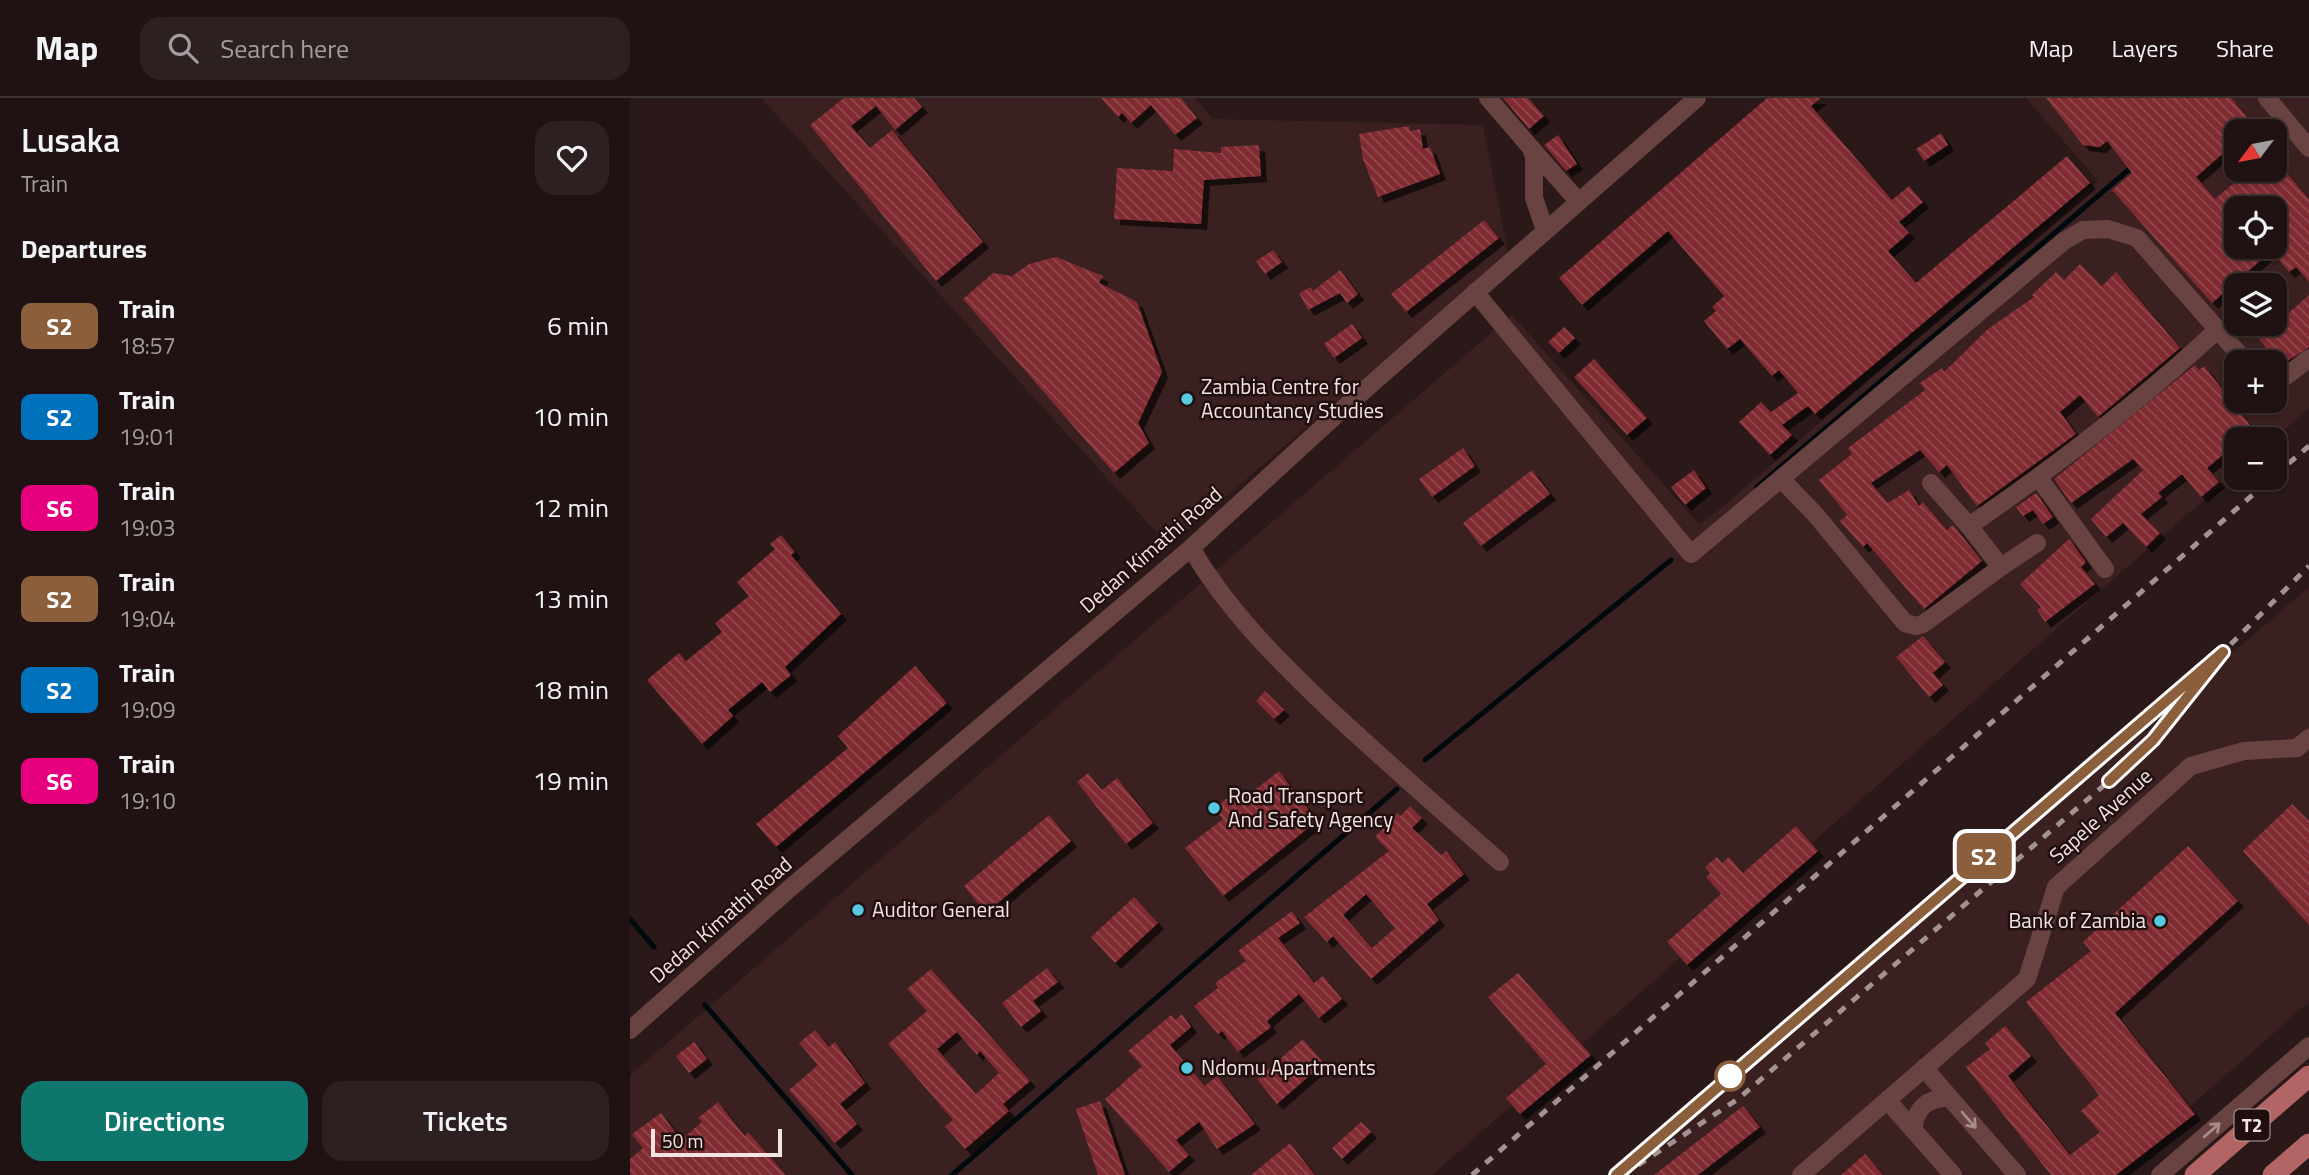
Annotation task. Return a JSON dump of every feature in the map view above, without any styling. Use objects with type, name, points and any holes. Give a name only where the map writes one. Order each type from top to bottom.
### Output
[{"type":"main road","name":"T2","points":[[2195,1175],[2299,1096],[2309,1076]]},
{"type":"main road","name":"T2","points":[[2273,1175],[2309,1144]]},
{"type":"street","points":[[1488,98],[1578,201]]},
{"type":"street","name":"Dedan Kimathi Road","points":[[630,1030],[789,889],[1191,548],[1475,292],[1697,98]]},
{"type":"street","points":[[2267,98],[2309,148]]},
{"type":"street","points":[[1531,148],[1534,156],[1534,198],[1545,230]]},
{"type":"street","points":[[1475,292],[1691,554],[2064,241],[2083,230],[2108,229],[2137,237],[2235,350]]},
{"type":"street","points":[[1969,526],[2039,478],[2117,418],[2217,330]]},
{"type":"street","points":[[2287,376],[2309,359]]},
{"type":"street","points":[[2039,478],[2105,569]]},
{"type":"street","points":[[1781,479],[1815,514],[1905,623],[1916,626],[1923,624],[2037,543]]},
{"type":"street","points":[[1931,482],[2001,567]]},
{"type":"street","points":[[1191,548],[1213,586],[1270,652],[1383,760],[1500,862]]},
{"type":"street","name":"Sapele Avenue","points":[[1801,1175],[2027,979],[2056,887],[2191,766],[2244,751],[2297,748],[2309,738]]},
{"type":"street","points":[[2160,1175],[2309,1046]]},
{"type":"street","points":[[1924,1068],[2017,1175]]},
{"type":"street","points":[[1913,1130],[1915,1116],[1923,1104],[1935,1098],[1949,1098]]},
{"type":"street","points":[[1887,1100],[1953,1175]]},
{"type":"shaded area","name":"Zambia Centre for Accountancy Studies","points":[[761,98],[1195,98],[1213,119],[1483,125],[1508,253],[1169,546]]},
{"type":"shaded area","points":[[2026,98],[2309,98],[2309,408],[2287,427],[2224,427],[2224,482],[1432,1175],[630,1175],[630,1075],[1512,315],[1699,524],[1726,504],[2098,181]]},
{"type":"shaded area","points":[[2309,587],[2309,1002],[2112,1175],[1625,1175]]},
{"type":"building","points":[[844,98],[914,98],[922,107],[895,130],[876,106],[851,126],[870,148],[892,130],[983,242],[936,281],[810,125]]},
{"type":"building","points":[[1101,98],[1181,98],[1197,118],[1175,135],[1151,105],[1131,123],[1122,113],[1118,117]]},
{"type":"building","points":[[1503,98],[1528,98],[1544,116],[1529,129]]},
{"type":"building","points":[[1767,98],[1821,98],[1811,106],[1892,200],[1909,186],[1923,202],[1899,222],[1909,233],[1888,251],[1916,283],[2067,156],[2090,183],[1815,414],[1808,406],[1782,425],[1792,435],[1770,455],[1739,422],[1761,402],[1771,412],[1798,393],[1779,370],[1772,376],[1740,339],[1727,349],[1704,321],[1716,311],[1712,307],[1724,296],[1668,231],[1582,305],[1559,278]]},
{"type":"building","points":[[2046,98],[2231,98],[2249,119],[2224,119],[2224,152],[2196,177],[2215,199],[2235,182],[2287,182],[2287,173],[2309,199],[2309,282],[2296,267],[2289,272],[2278,259],[2287,259],[2287,196],[2224,196],[2224,259],[2262,259],[2246,273],[2224,273],[2224,292],[2212,303],[2112,190],[2132,173],[2107,141],[2100,147],[2083,145]]},
{"type":"building","points":[[1409,126],[1410,131],[1420,129],[1423,149],[1430,147],[1440,174],[1378,197],[1363,159],[1359,134]]},
{"type":"building","points":[[1941,133],[1948,145],[1924,161],[1916,149]]},
{"type":"building","points":[[1558,135],[1577,164],[1566,171],[1544,145]]},
{"type":"building","points":[[1259,145],[1261,176],[1204,180],[1201,224],[1114,219],[1117,168],[1173,171],[1174,149],[1221,153],[1221,147]]},
{"type":"building","points":[[1484,220],[1499,238],[1406,312],[1391,294]]},
{"type":"building","points":[[1273,250],[1282,262],[1265,274],[1256,261]]},
{"type":"building","points":[[1056,257],[1103,276],[1099,283],[1137,302],[1162,372],[1138,423],[1149,443],[1114,473],[963,299],[993,273],[1012,276],[1029,264]]},
{"type":"building","points":[[2080,264],[2102,286],[2116,272],[2180,348],[2098,417],[2080,395],[2060,412],[2076,434],[1977,506],[1947,465],[1939,472],[1920,450],[1871,483],[1888,503],[1909,490],[1919,506],[1923,502],[1947,530],[1953,525],[1982,561],[1924,609],[1867,543],[1863,547],[1840,521],[1847,515],[1819,480],[1852,454],[1848,448],[1925,390],[1920,383],[1942,368],[1944,372],[1988,329],[2034,297],[2032,295],[2056,272],[2064,280]]},
{"type":"building","points":[[1340,270],[1358,294],[1347,303],[1340,293],[1308,310],[1299,293],[1311,287],[1313,291]]},
{"type":"building","points":[[2309,295],[2309,347],[2287,361],[2287,350],[2268,350],[2259,339],[2262,336],[2287,336],[2287,314]]},
{"type":"building","points":[[1352,324],[1362,338],[1334,358],[1324,344]]},
{"type":"building","points":[[1564,327],[1575,338],[1559,353],[1548,342]]},
{"type":"building","points":[[1594,359],[1647,418],[1627,435],[1574,377]]},
{"type":"building","points":[[2195,365],[2199,370],[2204,366],[2224,392],[2224,413],[2241,413],[2252,427],[2224,427],[2224,454],[2207,468],[2219,482],[2201,497],[2182,474],[2158,493],[2162,497],[2141,514],[2160,533],[2146,547],[2123,523],[2106,537],[2091,519],[2143,470],[2133,459],[2071,503],[2054,479]]},
{"type":"building","points":[[1463,448],[1475,466],[1432,497],[1419,479]]},
{"type":"building","points":[[1532,470],[1550,494],[1481,546],[1463,523]]},
{"type":"building","points":[[1694,470],[1706,488],[1685,505],[1671,487]]},
{"type":"building","points":[[2036,493],[2053,517],[2043,524],[2033,510],[2023,516],[2016,507]]},
{"type":"building","points":[[781,535],[795,552],[791,555],[841,614],[785,667],[791,675],[770,692],[762,682],[728,710],[733,716],[702,744],[647,680],[679,653],[686,661],[722,632],[715,623],[749,596],[737,582],[775,549],[770,544]]},
{"type":"building","points":[[2069,539],[2086,562],[2081,567],[2095,584],[2045,622],[2037,610],[2041,607],[2020,584]]},
{"type":"building","points":[[1923,636],[1945,662],[1933,673],[1943,685],[1929,697],[1896,657]]},
{"type":"building","points":[[915,666],[947,703],[776,847],[756,824],[848,748],[838,736]]},
{"type":"building","points":[[1265,691],[1284,710],[1274,719],[1256,701]]},
{"type":"building","points":[[1279,771],[1317,821],[1223,896],[1185,848],[1223,819],[1214,808],[1230,796],[1237,804]]},
{"type":"building","points":[[1088,773],[1102,790],[1117,778],[1153,823],[1126,844],[1077,782]]},
{"type":"building","points":[[2292,804],[2309,821],[2309,925],[2243,851]]},
{"type":"building","points":[[1410,806],[1422,818],[1412,828],[1441,855],[1446,851],[1464,874],[1427,904],[1439,920],[1371,979],[1333,936],[1327,942],[1304,917],[1389,851],[1375,837],[1397,813],[1400,816]],"holes":[[[1366,894],[1395,928],[1372,948],[1343,915]]]},
{"type":"building","points":[[1049,815],[1071,841],[986,913],[964,886]]},
{"type":"building","points":[[1796,826],[1818,851],[1687,965],[1667,942],[1721,894],[1706,877],[1710,873],[1705,867],[1717,857],[1722,863],[1729,857],[1743,873]]},
{"type":"building","points":[[2188,846],[2238,901],[2115,1013],[2195,1114],[2116,1175],[2051,1175],[1966,1067],[1990,1049],[1985,1043],[2005,1026],[2031,1056],[2008,1076],[2070,1155],[2100,1132],[2081,1111],[2099,1095],[2026,1002],[2091,951],[2083,942]]},
{"type":"building","points":[[1134,897],[1158,923],[1115,963],[1091,937]]},
{"type":"building","points":[[1292,911],[1300,923],[1278,938],[1314,983],[1323,976],[1342,999],[1319,1018],[1299,994],[1267,1021],[1271,1027],[1238,1052],[1222,1031],[1218,1034],[1194,1006],[1218,988],[1215,983],[1246,961],[1238,951]]},
{"type":"building","points":[[1047,968],[1058,982],[1033,1001],[1041,1011],[1021,1027],[1002,1003]]},
{"type":"building","points":[[931,969],[1030,1081],[1003,1104],[1009,1111],[965,1149],[945,1126],[953,1120],[888,1044],[927,1011],[907,989]],"holes":[[[957,1032],[977,1055],[980,1051],[999,1073],[976,1094],[937,1049]]]},
{"type":"building","points":[[1518,973],[1591,1055],[1520,1114],[1506,1098],[1546,1064],[1488,997]]},
{"type":"building","points":[[1182,1014],[1191,1027],[1170,1045],[1205,1086],[1217,1076],[1255,1124],[1217,1149],[1199,1122],[1176,1140],[1189,1155],[1169,1172],[1105,1099],[1142,1066],[1128,1051],[1171,1015],[1175,1020]]},
{"type":"building","points":[[815,1030],[829,1047],[835,1042],[865,1083],[840,1104],[857,1124],[835,1143],[789,1090],[818,1065],[799,1043]]},
{"type":"building","points":[[1303,1039],[1324,1063],[1277,1104],[1257,1079]]},
{"type":"building","points":[[694,1042],[707,1059],[689,1073],[676,1056]]},
{"type":"building","points":[[1100,1101],[1125,1175],[1098,1175],[1076,1109]]},
{"type":"building","points":[[718,1102],[745,1136],[748,1132],[786,1175],[630,1175],[630,1159],[643,1148],[632,1134],[661,1113],[681,1140],[702,1122],[698,1118]]},
{"type":"building","points":[[1743,1106],[1760,1127],[1698,1175],[1654,1175]]},
{"type":"building","points":[[1361,1122],[1371,1132],[1342,1159],[1332,1148]]},
{"type":"building","points":[[1290,1143],[1315,1175],[1251,1175]]},
{"type":"building","points":[[1865,1154],[1883,1175],[1841,1175]]},
{"type":"waterway","points":[[1757,487],[2133,166]]},
{"type":"waterway","points":[[1425,760],[1671,560]]},
{"type":"waterway","points":[[952,1175],[1397,789]]},
{"type":"waterway","points":[[630,919],[654,947]]},
{"type":"waterway","points":[[705,1005],[852,1175]]},
{"type":"railway","points":[[2287,465],[2309,446]]},
{"type":"railway","points":[[1472,1175],[2258,490]]},
{"type":"railway","points":[[1623,1175],[1738,1099],[2109,781],[2153,740],[2223,652],[2309,566]]},
{"type":"railway","points":[[1640,1154],[2199,672]]},
{"type":"train","name":"S2","points":[[1616,1175],[2223,652],[2153,740],[2109,781]]},
{"type":"place","name":"Zambia Centre for Accountancy Studies","points":[[1187,399]]},
{"type":"place","name":"Road Transport And Safety Agency","points":[[1214,808]]},
{"type":"place","name":"Auditor General","points":[[858,910]]},
{"type":"place","name":"Bank of Zambia","points":[[2160,921]]},
{"type":"place","name":"Ndomu Apartments","points":[[1187,1068]]}]
